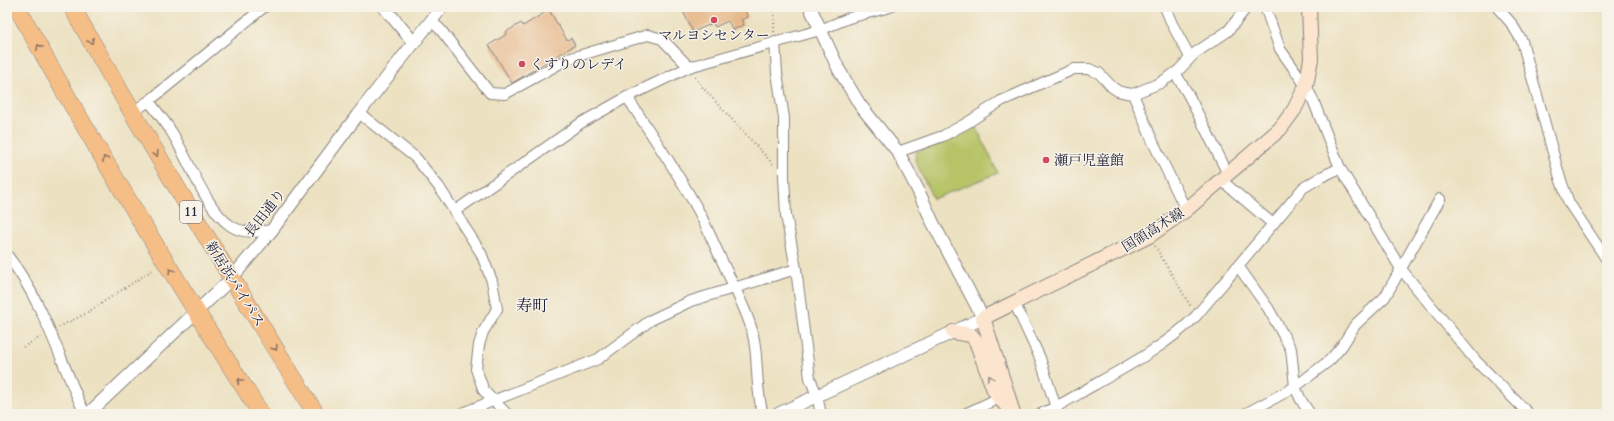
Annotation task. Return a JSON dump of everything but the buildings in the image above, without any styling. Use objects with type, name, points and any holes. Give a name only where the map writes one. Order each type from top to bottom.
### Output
[{"type":"highway","points":[[17,7],[40,50],[165,262],[261,414]]},
{"type":"highway","name":"新居浜バイパス","points":[[72,7],[131,113],[231,279],[316,414]]},
{"type":"main road","name":"国領高木線","points":[[983,318],[1149,236],[1186,210],[1280,129],[1294,110],[1306,86],[1311,59],[1309,7]]},
{"type":"main road","points":[[983,318],[1012,412]]},
{"type":"main road","points":[[953,332],[971,335],[976,341],[994,390],[1012,412]]},
{"type":"street","points":[[131,113],[149,102],[264,7]]},
{"type":"street","points":[[384,7],[414,43]]},
{"type":"street","name":"長田通り","points":[[86,414],[231,279],[272,230],[359,113],[442,7]]},
{"type":"street","points":[[778,414],[983,318],[933,223],[898,152],[860,105],[839,70],[810,7]]},
{"type":"street","points":[[455,211],[581,123],[627,97],[689,67],[820,30],[849,18],[890,7]]},
{"type":"street","points":[[1165,7],[1172,24],[1190,57]]},
{"type":"street","points":[[898,152],[943,136],[1001,102],[1074,69],[1089,69],[1099,73],[1112,87],[1118,91],[1133,94],[1160,83],[1175,73],[1190,57],[1228,31],[1247,7]]},
{"type":"street","points":[[1265,7],[1280,48],[1306,86],[1340,168],[1401,269],[1476,361],[1529,414]]},
{"type":"street","points":[[1497,7],[1512,23],[1522,41],[1560,178],[1569,203],[1607,260]]},
{"type":"street","points":[[431,21],[440,30],[490,93],[505,94],[568,60],[648,35],[662,39],[689,67]]},
{"type":"street","points":[[775,42],[777,73],[784,118],[786,215],[796,269],[810,378],[817,396],[821,414]]},
{"type":"street","points":[[1175,73],[1188,94],[1225,177],[1273,224]]},
{"type":"street","points":[[1133,94],[1153,142],[1186,210]]},
{"type":"street","points":[[627,97],[671,163],[698,211],[750,324],[757,360],[758,391],[763,414]]},
{"type":"street","points":[[149,102],[171,131],[216,212],[231,226],[251,233],[272,230]]},
{"type":"street","points":[[359,113],[416,158],[439,187],[480,252],[492,281],[497,309],[484,332],[479,345],[476,369],[484,391],[507,414]]},
{"type":"street","points":[[1040,414],[1057,410],[1180,332],[1196,316],[1303,188],[1340,168]]},
{"type":"street","points":[[1245,414],[1295,387],[1330,360],[1342,346],[1355,325],[1385,298],[1440,199]]},
{"type":"street","points":[[7,255],[34,296],[51,332],[70,382],[86,414]]},
{"type":"street","points":[[1238,266],[1268,308],[1291,349],[1295,387],[1310,414]]},
{"type":"street","points":[[460,414],[598,360],[651,320],[690,301],[796,269]]},
{"type":"street","points":[[1014,302],[1040,358],[1057,410]]},
{"type":"street","points":[[965,414],[999,398]]},
{"type":"path","points":[[775,7],[775,42]]},
{"type":"path","points":[[689,67],[703,88],[784,176]]},
{"type":"path","points":[[1149,236],[1196,316]]},
{"type":"path","points":[[23,347],[85,314],[165,262]]},
{"type":"green space","points":[[975,124],[998,173],[933,199],[915,160],[916,152],[938,144]]},
{"type":"place","name":"マルヨシセンター","points":[[714,20]]},
{"type":"place","name":"くすりのレデイ","points":[[522,64]]},
{"type":"place","name":"瀬戸児童館","points":[[1046,160]]},
{"type":"district","name":"寿町","points":[[532,306]]}]
